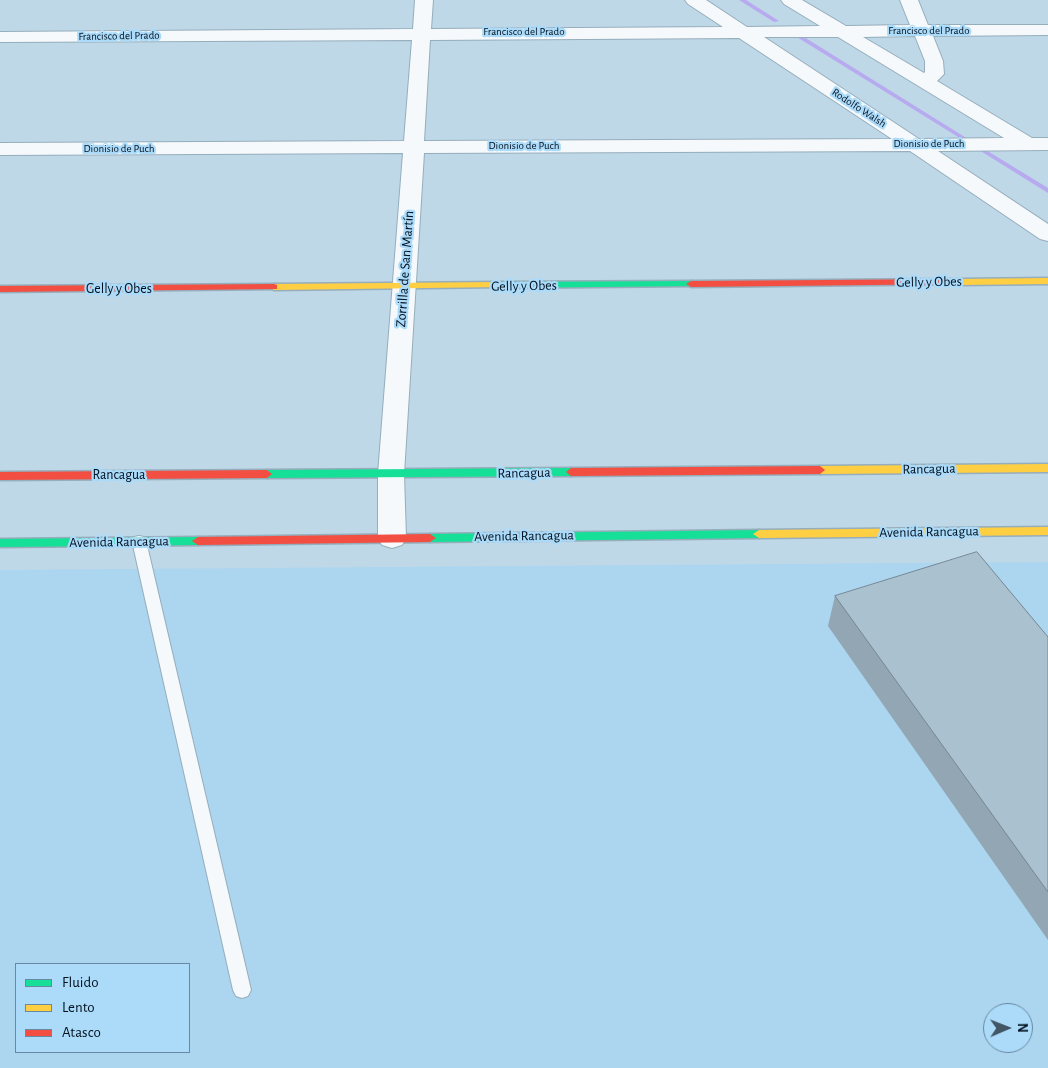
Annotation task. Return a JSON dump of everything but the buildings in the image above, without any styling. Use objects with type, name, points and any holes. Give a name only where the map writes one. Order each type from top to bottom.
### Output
[{"type":"street","name":"Zorrilla de San Martín","points":[[392,538],[390,474],[424,0]]},
{"type":"street","name":"Rodolfo Walsh","points":[[694,0],[1048,234]]},
{"type":"street","points":[[790,0],[1048,157]]},
{"type":"street","points":[[909,0],[934,61],[935,74],[924,82]]},
{"type":"street","name":"Francisco del Prado","points":[[0,37],[1048,30]]},
{"type":"street","name":"Dionisio de Puch","points":[[0,150],[1048,144]]},
{"type":"street","name":"Gelly y Obes","points":[[0,289],[1048,281]]},
{"type":"street","name":"Rancagua","points":[[0,476],[1048,468]]},
{"type":"street","name":"Avenida Rancagua","points":[[0,543],[1048,531]]},
{"type":"lane","points":[[139,541],[242,990]]},
{"type":"shaded area","points":[[1048,562],[1048,1068],[0,1068],[0,570]]},
{"type":"waterway","points":[[742,0],[776,21]]},
{"type":"waterway","points":[[794,33],[965,139]]},
{"type":"waterway","points":[[981,149],[1048,191]]},
{"type":"traffic: fast","points":[[499,285],[691,284]]},
{"type":"traffic: fast","points":[[267,474],[571,472]]},
{"type":"traffic: fast","points":[[430,538],[759,534]]},
{"type":"traffic: fast","points":[[0,543],[198,541]]},
{"type":"traffic: slow","points":[[959,282],[1048,281]]},
{"type":"traffic: slow","points":[[274,287],[499,285]]},
{"type":"traffic: slow","points":[[820,470],[1048,468]]},
{"type":"traffic: slow","points":[[759,534],[1048,531]]},
{"type":"traffic: jam","points":[[691,284],[959,282]]},
{"type":"traffic: jam","points":[[0,289],[274,287]]},
{"type":"traffic: jam","points":[[571,472],[820,470]]},
{"type":"traffic: jam","points":[[0,476],[267,474]]},
{"type":"traffic: jam","points":[[198,541],[430,538]]}]
